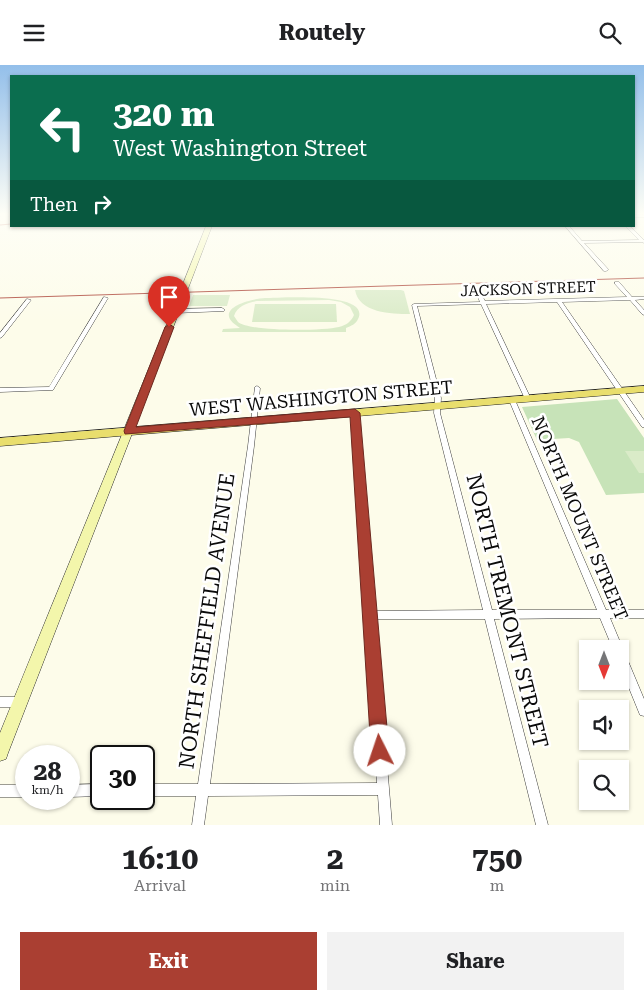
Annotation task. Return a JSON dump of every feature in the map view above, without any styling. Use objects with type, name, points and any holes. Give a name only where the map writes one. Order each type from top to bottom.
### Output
[{"type":"main road","points":[[0,753],[200,250]]},
{"type":"main road","name":"WEST WASHINGTON STREET","points":[[1,444],[129,431],[644,389]]},
{"type":"street","points":[[589,250],[606,270]]},
{"type":"street","points":[[617,283],[644,313]]},
{"type":"street","points":[[476,288],[528,399]]},
{"type":"street","points":[[0,390],[51,389],[106,298]]},
{"type":"street","name":"JACKSON STREET","points":[[414,305],[644,298]]},
{"type":"street","points":[[0,336],[29,301]]},
{"type":"street","points":[[558,301],[644,425]]},
{"type":"street","name":"NORTH TREMONT STREET","points":[[414,305],[438,399],[437,413],[542,825]]},
{"type":"street","points":[[176,311],[222,310]]},
{"type":"street","name":"NORTH SHEFFIELD AVENUE","points":[[198,825],[257,388]]},
{"type":"street","name":"NORTH MOUNT STREET","points":[[512,400],[614,640]]},
{"type":"street","points":[[355,413],[386,825]]},
{"type":"street","points":[[370,615],[644,613]]},
{"type":"street","points":[[629,675],[644,711]]},
{"type":"street","points":[[0,702],[20,702]]},
{"type":"street","points":[[155,790],[383,789]]},
{"type":"street","points":[[0,791],[15,791]]},
{"type":"green space","points":[[355,290],[404,291],[410,314],[377,311],[369,308],[358,298]]},
{"type":"green space","points":[[193,295],[230,295],[227,306],[189,306]]},
{"type":"green space","points":[[304,297],[338,300],[351,304],[359,310],[358,319],[355,324],[346,328],[346,332],[222,332],[223,329],[240,328],[232,322],[229,316],[230,311],[235,307],[242,303],[265,298]],"holes":[[[329,300],[341,302],[350,307],[354,315],[350,321],[342,326],[330,328],[303,330],[271,329],[245,325],[238,322],[234,316],[240,307],[257,301]]]},
{"type":"green space","points":[[255,304],[336,304],[337,322],[252,322]]},
{"type":"green space","points":[[617,399],[644,438],[644,493],[606,495],[579,442],[569,438],[537,440],[522,407]]},
{"type":"green space","points":[[625,451],[644,451],[644,473],[639,473]]},
{"type":"railway","points":[[0,298],[644,278]]},
{"type":"route","points":[[169,327],[129,431],[355,413],[380,751]]}]
